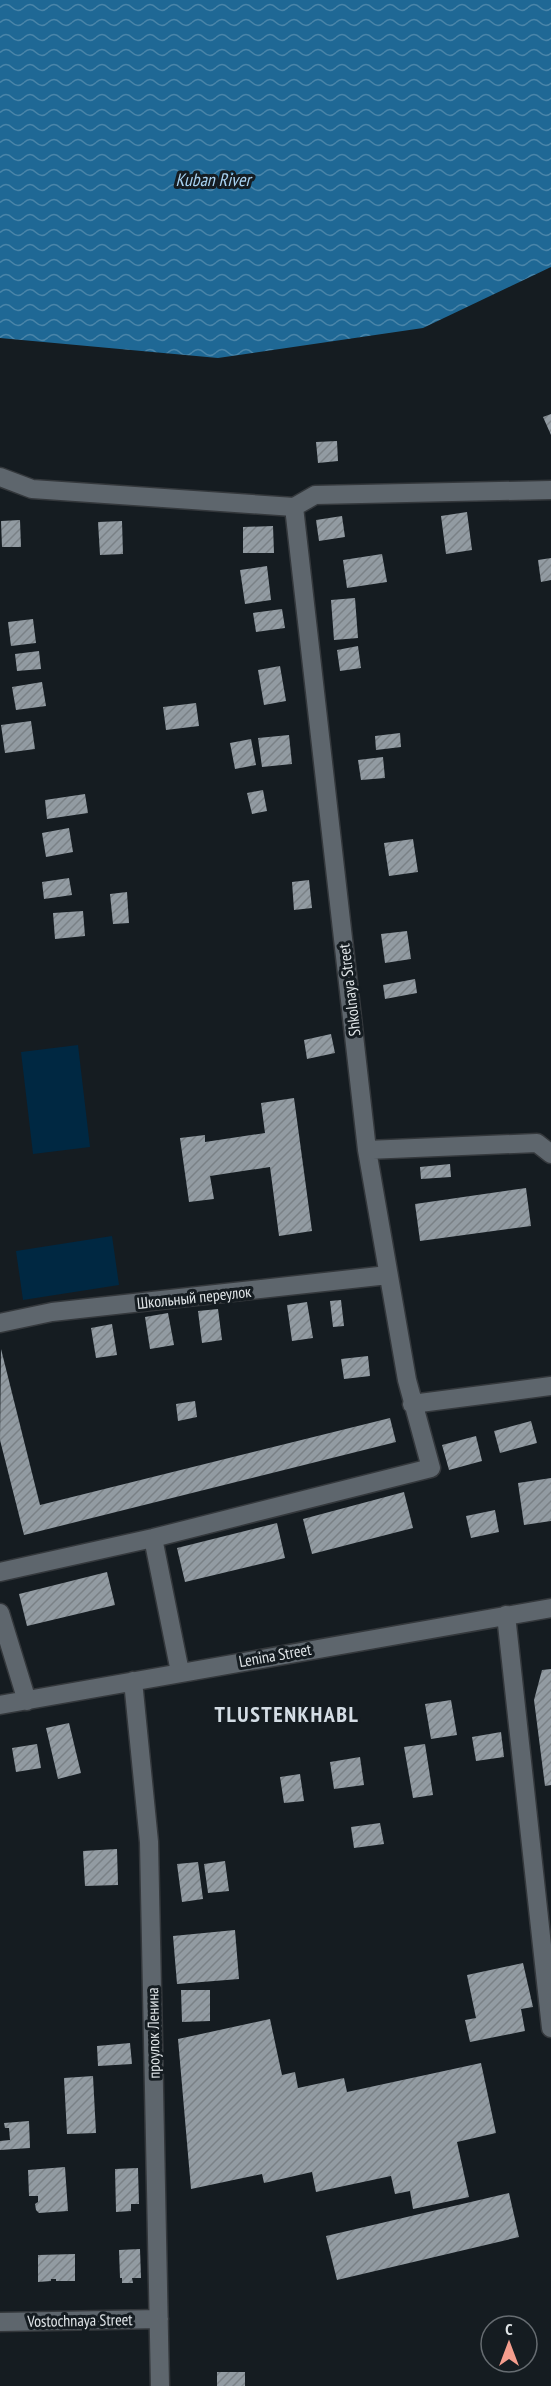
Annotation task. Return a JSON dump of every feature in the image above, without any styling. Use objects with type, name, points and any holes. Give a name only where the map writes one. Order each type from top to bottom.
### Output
[{"type":"street","points":[[0,477],[32,489],[294,507],[315,495],[551,490]]},
{"type":"street","name":"Shkolnaya Street","points":[[153,1538],[431,1468],[412,1404],[367,1150],[294,507]]},
{"type":"street","points":[[367,1150],[537,1143],[551,1154]]},
{"type":"street","name":"Школьный переулок","points":[[0,1323],[52,1312],[388,1275]]},
{"type":"street","points":[[412,1404],[551,1386]]},
{"type":"street","points":[[0,1572],[153,1538],[180,1672]]},
{"type":"street","name":"Lenina Street","points":[[0,1705],[551,1608]]},
{"type":"street","points":[[0,1613],[27,1701]]},
{"type":"street","points":[[506,1615],[551,2028]]},
{"type":"street","name":"проулок Ленина","points":[[133,1681],[149,1842],[160,2386]]},
{"type":"street","name":"Vostochnaya Street","points":[[0,2322],[159,2319]]},
{"type":"shaded area","points":[[78,1045],[90,1147],[33,1154],[21,1052]]},
{"type":"shaded area","points":[[112,1236],[119,1285],[23,1300],[16,1251]]},
{"type":"water","name":"Kuban River","points":[[0,0],[551,0],[551,267],[423,328],[218,358],[0,338]]},
{"type":"building","points":[[551,414],[551,435],[543,417]]},
{"type":"building","points":[[337,441],[338,461],[318,463],[316,442]]},
{"type":"building","points":[[467,512],[472,550],[446,554],[441,516]]},
{"type":"building","points":[[342,516],[345,537],[319,541],[316,520]]},
{"type":"building","points":[[20,520],[21,547],[2,547],[1,521]]},
{"type":"building","points":[[122,521],[123,554],[100,555],[98,522]]},
{"type":"building","points":[[273,526],[274,553],[243,553],[243,527]]},
{"type":"building","points":[[382,554],[387,582],[347,588],[343,560]]},
{"type":"building","points":[[551,558],[551,580],[541,582],[538,560]]},
{"type":"building","points":[[267,566],[271,600],[245,604],[240,570]]},
{"type":"building","points":[[355,598],[358,638],[334,640],[331,600]]},
{"type":"building","points":[[282,609],[285,628],[256,632],[253,613]]},
{"type":"building","points":[[33,619],[36,643],[11,646],[8,622]]},
{"type":"building","points":[[358,646],[361,668],[340,671],[337,650]]},
{"type":"building","points":[[39,651],[41,669],[17,671],[15,654]]},
{"type":"building","points":[[280,666],[286,701],[264,705],[258,670]]},
{"type":"building","points":[[42,682],[46,706],[16,710],[12,687]]},
{"type":"building","points":[[196,703],[199,726],[166,730],[163,707]]},
{"type":"building","points":[[31,721],[35,749],[5,753],[1,725]]},
{"type":"building","points":[[400,733],[401,747],[376,750],[375,736]]},
{"type":"building","points":[[289,735],[292,764],[262,767],[258,738]]},
{"type":"building","points":[[251,739],[256,765],[235,769],[230,743]]},
{"type":"building","points":[[383,757],[385,778],[361,780],[358,760]]},
{"type":"building","points":[[263,790],[267,811],[252,814],[247,793]]},
{"type":"building","points":[[85,794],[88,813],[47,819],[45,800]]},
{"type":"building","points":[[69,828],[73,852],[46,857],[42,833]]},
{"type":"building","points":[[413,839],[418,872],[389,876],[384,843]]},
{"type":"building","points":[[69,878],[72,895],[44,899],[42,882]]},
{"type":"building","points":[[309,880],[312,908],[294,910],[292,882]]},
{"type":"building","points":[[127,892],[129,923],[113,924],[110,894]]},
{"type":"building","points":[[83,911],[85,936],[55,939],[53,913]]},
{"type":"building","points":[[407,931],[411,959],[385,963],[381,934]]},
{"type":"building","points":[[415,979],[417,993],[385,999],[383,985]]},
{"type":"building","points":[[331,1034],[335,1053],[307,1059],[304,1040]]},
{"type":"building","points":[[294,1098],[312,1231],[279,1236],[270,1167],[210,1176],[214,1199],[189,1202],[180,1138],[205,1135],[205,1142],[265,1133],[261,1103]]},
{"type":"building","points":[[450,1164],[451,1177],[421,1179],[420,1167]]},
{"type":"building","points":[[526,1188],[531,1226],[420,1241],[415,1204]]},
{"type":"building","points":[[341,1300],[344,1326],[333,1327],[330,1301]]},
{"type":"building","points":[[307,1302],[313,1338],[292,1341],[287,1305]]},
{"type":"building","points":[[218,1309],[222,1340],[202,1343],[198,1311]]},
{"type":"building","points":[[168,1313],[174,1345],[150,1349],[145,1317]]},
{"type":"building","points":[[112,1324],[117,1355],[96,1358],[91,1328]]},
{"type":"building","points":[[1,1349],[40,1505],[390,1418],[396,1442],[24,1535],[0,1440]]},
{"type":"building","points":[[368,1356],[370,1376],[344,1379],[341,1359]]},
{"type":"building","points":[[195,1401],[197,1417],[178,1421],[176,1404]]},
{"type":"building","points":[[531,1421],[537,1443],[500,1453],[494,1431]]},
{"type":"building","points":[[476,1436],[482,1461],[449,1470],[442,1445]]},
{"type":"building","points":[[551,1478],[551,1521],[524,1525],[518,1483]]},
{"type":"building","points":[[404,1492],[413,1528],[312,1554],[303,1519]]},
{"type":"building","points":[[495,1510],[499,1532],[471,1538],[466,1516]]},
{"type":"building","points":[[277,1523],[285,1558],[185,1582],[177,1548]]},
{"type":"building","points":[[107,1572],[115,1605],[27,1626],[19,1594]]},
{"type":"building","points":[[551,1669],[551,1785],[545,1786],[534,1700],[542,1670]]},
{"type":"building","points":[[451,1700],[457,1735],[431,1739],[425,1704]]},
{"type":"building","points":[[69,1723],[81,1773],[58,1779],[46,1728]]},
{"type":"building","points":[[501,1732],[504,1757],[476,1761],[472,1737]]},
{"type":"building","points":[[37,1744],[41,1768],[16,1772],[12,1748]]},
{"type":"building","points":[[425,1744],[433,1795],[413,1798],[404,1747]]},
{"type":"building","points":[[360,1757],[364,1785],[334,1789],[330,1762]]},
{"type":"building","points":[[300,1774],[304,1801],[284,1803],[280,1777]]},
{"type":"building","points":[[380,1823],[384,1844],[354,1848],[351,1827]]},
{"type":"building","points":[[117,1849],[118,1885],[85,1886],[83,1851]]},
{"type":"building","points":[[225,1861],[229,1891],[208,1893],[204,1864]]},
{"type":"building","points":[[198,1862],[203,1899],[182,1902],[177,1864]]},
{"type":"building","points":[[235,1930],[239,1979],[177,1984],[173,1936]]},
{"type":"building","points":[[523,1963],[533,2007],[521,2009],[525,2031],[470,2042],[465,2020],[476,2018],[467,1975]]},
{"type":"building","points":[[181,1990],[210,1990],[210,2021],[182,2022]]},
{"type":"building","points":[[270,2019],[282,2075],[295,2072],[298,2088],[344,2078],[347,2092],[481,2063],[496,2133],[457,2142],[469,2197],[413,2209],[410,2191],[395,2194],[391,2176],[316,2192],[312,2172],[264,2183],[262,2174],[191,2189],[178,2039]]},
{"type":"building","points":[[130,2043],[132,2064],[98,2066],[97,2046]]},
{"type":"building","points":[[93,2076],[96,2133],[67,2134],[64,2078]]},
{"type":"building","points":[[29,2121],[30,2148],[0,2150],[0,2141],[10,2140],[9,2128],[5,2128],[4,2123]]},
{"type":"building","points":[[65,2167],[68,2211],[39,2213],[35,2204],[38,2202],[38,2196],[29,2196],[28,2170]]},
{"type":"building","points":[[138,2168],[139,2204],[131,2204],[131,2211],[116,2212],[115,2169]]},
{"type":"building","points":[[509,2193],[519,2237],[337,2280],[326,2236]]},
{"type":"building","points":[[140,2249],[141,2278],[132,2278],[133,2283],[122,2283],[119,2250]]},
{"type":"building","points":[[75,2254],[75,2281],[51,2279],[51,2281],[38,2282],[38,2255]]},
{"type":"building","points":[[217,2372],[245,2372],[245,2386],[217,2386]]},
{"type":"district","name":"TLUSTENKHABL","points":[[287,1714]]}]
